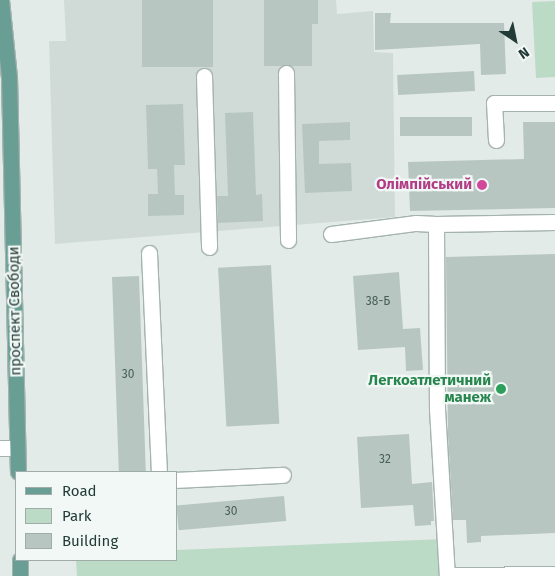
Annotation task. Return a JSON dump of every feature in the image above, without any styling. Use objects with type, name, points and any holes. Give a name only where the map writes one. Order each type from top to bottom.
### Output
[{"type":"main road","name":"проспект Свободи","points":[[0,0],[18,471]]},
{"type":"main road","points":[[20,561],[20,576]]},
{"type":"lane","points":[[286,73],[288,240]]},
{"type":"lane","points":[[204,76],[208,247]]},
{"type":"lane","points":[[496,140],[494,103],[555,103]]},
{"type":"lane","points":[[331,234],[416,223],[555,222]]},
{"type":"lane","points":[[436,224],[436,410],[447,574],[555,574]]},
{"type":"lane","points":[[149,253],[159,471]]},
{"type":"lane","points":[[0,448],[17,448]]},
{"type":"lane","points":[[178,480],[283,475]]},
{"type":"shaded area","points":[[64,0],[336,0],[337,14],[373,11],[374,52],[393,53],[395,217],[55,244],[49,41],[66,41]]},
{"type":"green space","points":[[555,1],[555,77],[536,78],[532,2]]},
{"type":"green space","points":[[443,539],[443,576],[77,576],[76,561],[178,561],[178,550]]},
{"type":"building","points":[[142,0],[213,0],[213,67],[142,67]]},
{"type":"building","points":[[264,0],[318,0],[318,24],[312,24],[312,66],[264,66]]},
{"type":"building","points":[[375,13],[391,13],[390,23],[504,23],[506,74],[481,75],[480,44],[375,50]]},
{"type":"building","points":[[474,71],[475,91],[398,95],[397,75]]},
{"type":"building","points":[[183,104],[185,165],[174,165],[175,195],[184,195],[184,215],[148,216],[148,194],[158,194],[157,169],[148,169],[146,105]]},
{"type":"building","points":[[253,112],[256,195],[262,194],[263,221],[218,223],[217,196],[228,196],[225,113]]},
{"type":"building","points":[[400,117],[472,117],[472,136],[400,136]]},
{"type":"building","points":[[350,122],[350,140],[319,141],[319,164],[351,163],[352,191],[305,193],[302,124]]},
{"type":"building","name":"Олімпійський","points":[[523,122],[555,122],[555,208],[410,211],[408,162],[524,159]]},
{"type":"building","name":"Легкоатлетичний манеж","points":[[555,254],[555,533],[481,536],[481,542],[467,543],[466,520],[453,520],[448,436],[446,257]]},
{"type":"building","points":[[271,265],[279,424],[226,427],[218,268]]},
{"type":"building","points":[[399,272],[403,329],[420,328],[423,370],[406,371],[405,347],[358,350],[353,276]]},
{"type":"building","points":[[139,276],[146,471],[119,471],[112,277]]},
{"type":"building","points":[[409,434],[412,484],[432,482],[434,521],[431,521],[431,525],[415,526],[413,505],[361,508],[357,437]]},
{"type":"building","points":[[284,496],[286,521],[179,530],[178,505]]},
{"type":"place","name":"Олімпійський","points":[[482,185]]},
{"type":"place","name":"Легкоатлетичний манеж","points":[[501,389]]}]
